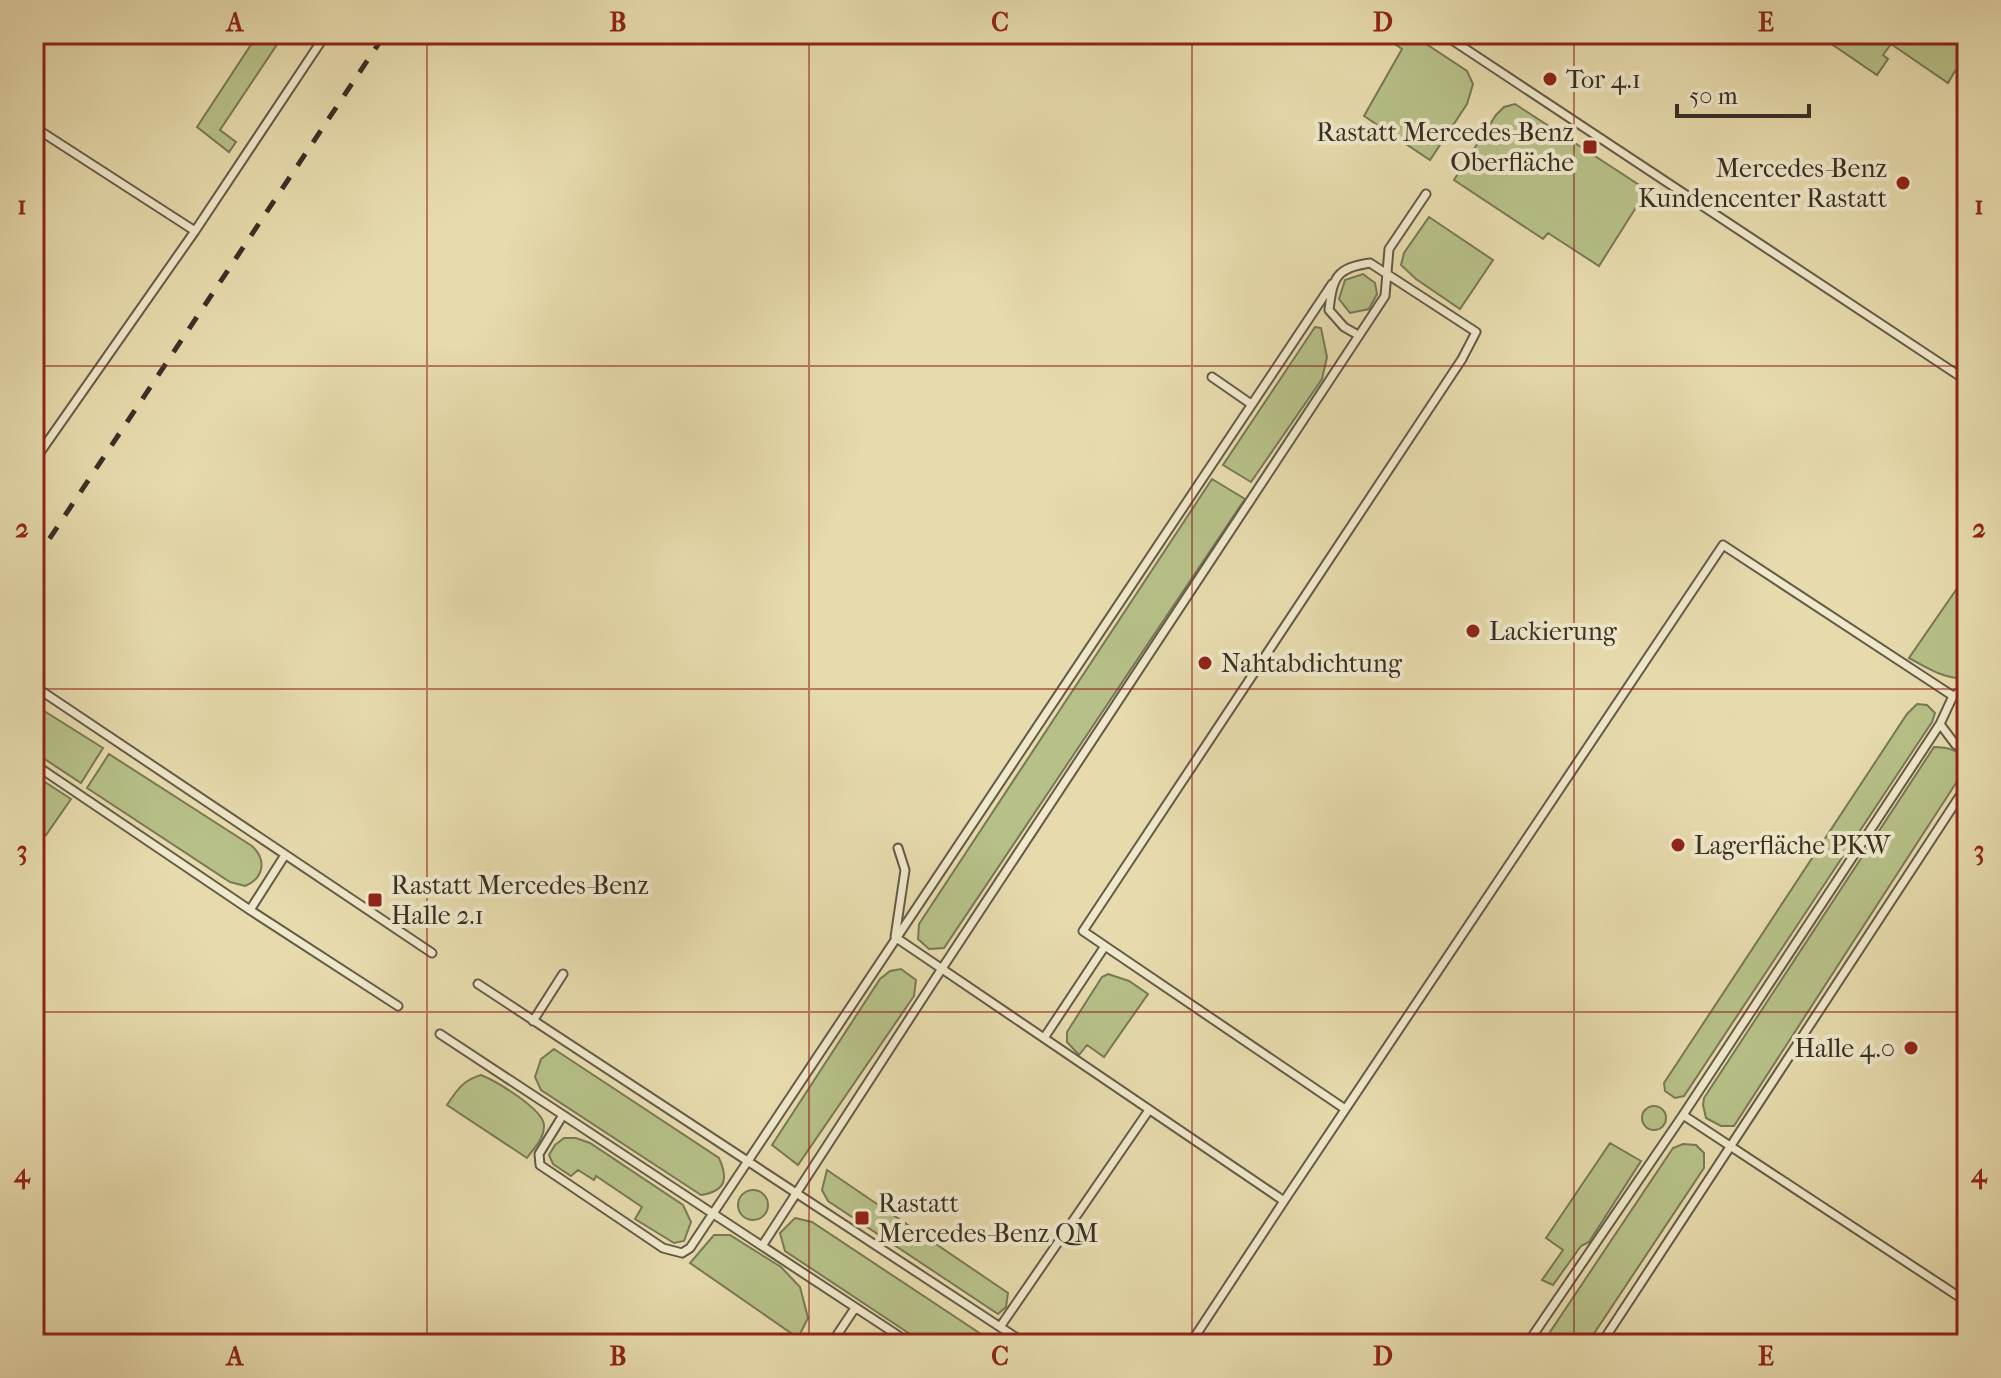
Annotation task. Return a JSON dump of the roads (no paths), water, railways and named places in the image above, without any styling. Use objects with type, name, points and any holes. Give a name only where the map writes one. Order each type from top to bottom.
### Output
[{"type":"lane","points":[[34,461],[195,231],[326,34]]},
{"type":"lane","points":[[1443,34],[1967,381]]},
{"type":"lane","points":[[34,127],[195,231]]},
{"type":"lane","points":[[762,1246],[1385,296],[1389,249],[1426,194]]},
{"type":"lane","points":[[563,1115],[539,1154],[540,1165],[663,1248],[682,1253],[690,1248],[1332,284],[1348,266],[1370,263],[1476,332],[1462,359],[1083,931],[1345,1109]]},
{"type":"lane","points":[[1332,284],[1329,310],[1344,327],[1358,335]]},
{"type":"lane","points":[[1212,377],[1251,404]]},
{"type":"lane","points":[[1190,1344],[1723,545],[1953,696]]},
{"type":"lane","points":[[34,686],[432,953]]},
{"type":"lane","points":[[1527,1344],[1683,1115],[1940,724],[1953,696],[1967,688]]},
{"type":"lane","points":[[1940,724],[1955,744],[1967,752]]},
{"type":"lane","points":[[34,764],[398,1006]]},
{"type":"lane","points":[[1601,1344],[1967,785]]},
{"type":"lane","points":[[895,937],[905,870],[898,848]]},
{"type":"lane","points":[[250,910],[285,855]]},
{"type":"lane","points":[[895,937],[1284,1201]]},
{"type":"lane","points":[[1044,1038],[1105,946]]},
{"type":"lane","points":[[533,1021],[563,974]]},
{"type":"lane","points":[[478,984],[1026,1344]]},
{"type":"lane","points":[[440,1034],[911,1344]]},
{"type":"lane","points":[[1000,1327],[1149,1110]]},
{"type":"lane","points":[[1683,1115],[1967,1302]]},
{"type":"lane","points":[[831,1344],[855,1308]]},
{"type":"railway","points":[[34,562],[385,34]]},
{"type":"place","name":"Tor 4.1","points":[[1550,79]]},
{"type":"place","name":"Rastatt Mercedes-Benz Oberfläche","points":[[1590,147]]},
{"type":"place","name":"Mercedes-Benz Kundencenter Rastatt","points":[[1903,183]]},
{"type":"place","name":"Lackierung","points":[[1473,631]]},
{"type":"place","name":"Nahtabdichtung","points":[[1205,663]]},
{"type":"place","name":"Lagerfläche PKW","points":[[1678,845]]},
{"type":"place","name":"Rastatt Mercedes-Benz Halle 2.1","points":[[375,900]]},
{"type":"place","name":"Halle 4.0","points":[[1911,1048]]},
{"type":"place","name":"Rastatt Mercedes-Benz QM","points":[[862,1218]]}]
